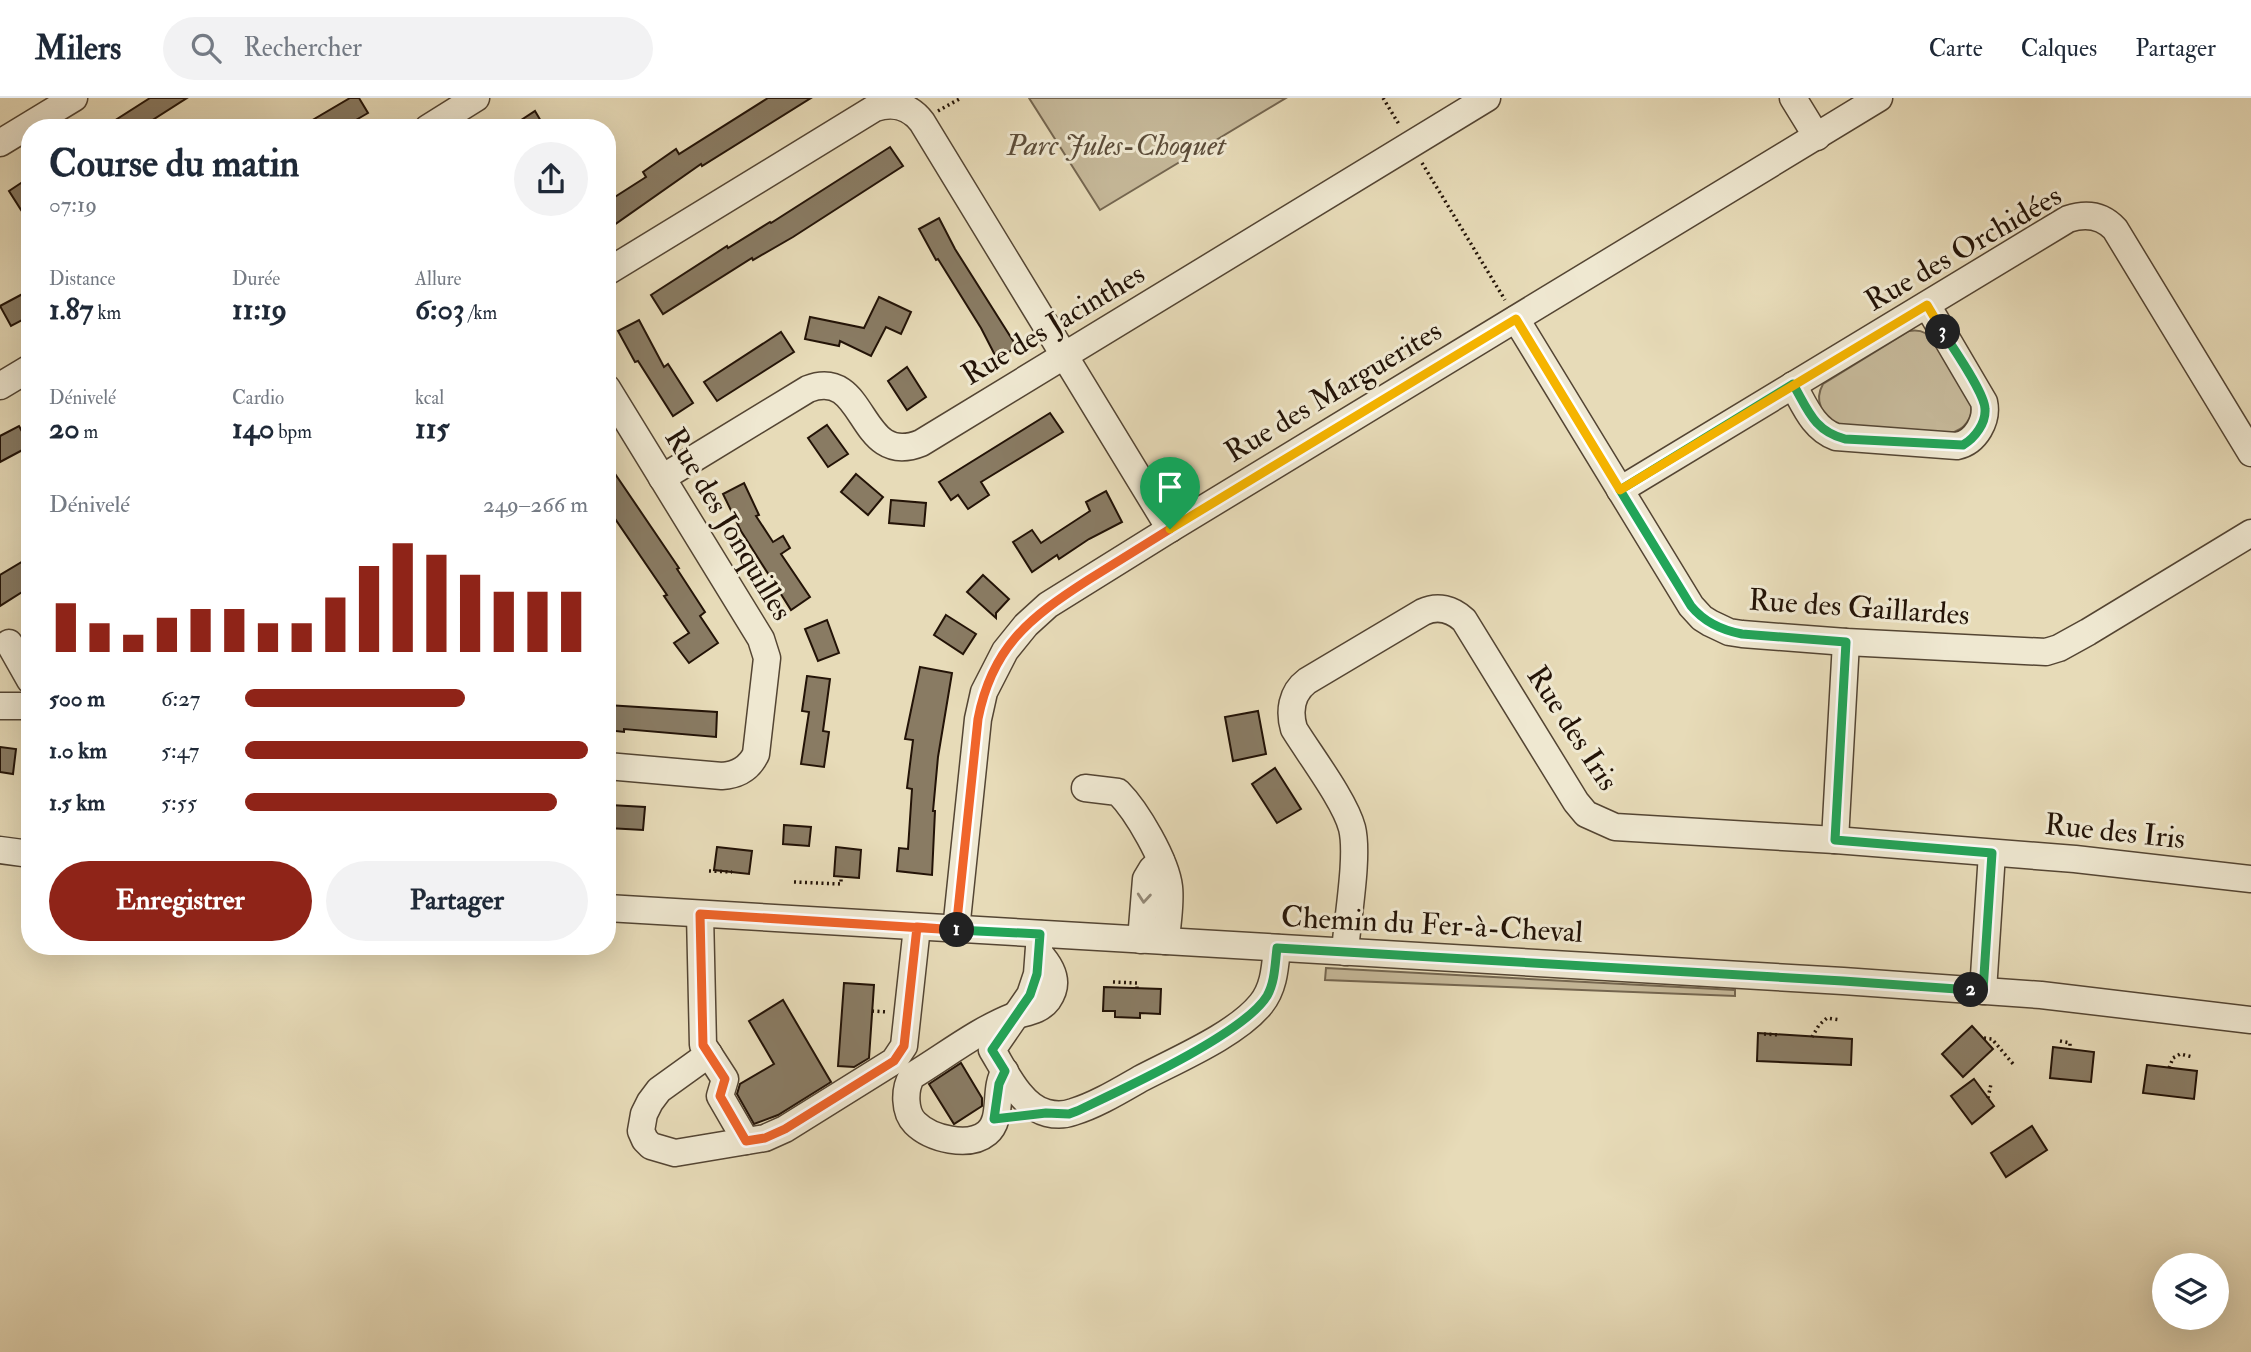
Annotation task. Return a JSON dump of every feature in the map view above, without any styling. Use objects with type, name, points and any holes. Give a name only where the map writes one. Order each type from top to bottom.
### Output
[{"type":"street","points":[[39,119],[74,98]]},
{"type":"street","points":[[448,119],[476,98]]},
{"type":"street","name":"Rue des Jacinthes","points":[[662,478],[814,386],[840,388],[882,442],[898,448],[921,443],[1487,98]]},
{"type":"street","points":[[1794,98],[1817,136]]},
{"type":"street","name":"Rue des Marguerites","points":[[956,930],[978,719],[984,692],[1012,641],[1040,612],[1513,314],[1879,98]]},
{"type":"street","points":[[616,266],[875,108],[887,105],[913,107],[1170,529]]},
{"type":"street","points":[[0,143],[21,130]]},
{"type":"street","name":"Rue des Orchidées","points":[[1620,490],[2068,219],[2087,215],[2102,219],[2115,229],[2251,453]]},
{"type":"street","points":[[1793,384],[1816,424],[1836,437],[1957,446],[1968,442],[1981,426],[1984,402],[1927,305]]},
{"type":"street","name":"Rue des Gaillardes","points":[[1513,314],[1691,606],[1702,618],[1729,632],[1846,642],[2039,652],[2052,650],[2088,632],[2251,533]]},
{"type":"street","points":[[0,386],[21,373]]},
{"type":"street","name":"Rue des Jonquilles","points":[[616,403],[766,651],[755,754],[752,761],[740,772],[722,776],[616,767]]},
{"type":"street","name":"Rue des Iris","points":[[1345,952],[1354,850],[1353,832],[1348,816],[1294,729],[1292,704],[1297,691],[1307,681],[1429,609],[1451,611],[1464,620],[1576,802],[1586,814],[1615,827],[1835,840],[2075,859],[2251,879]]},
{"type":"street","points":[[13,641],[21,659]]},
{"type":"street","points":[[1835,840],[1846,642]]},
{"type":"street","points":[[0,706],[21,706]]},
{"type":"street","points":[[1086,788],[1118,792],[1152,842],[1161,861],[1170,891],[1154,940]]},
{"type":"street","points":[[0,850],[21,853]]},
{"type":"street","points":[[1983,991],[1992,853]]},
{"type":"street","name":"Chemin du Fer-à-Cheval","points":[[616,909],[956,930],[1039,943],[1154,940],[1843,981],[2071,998],[2251,1020]]},
{"type":"street","points":[[700,914],[703,1045],[725,1079],[720,1096],[746,1141]]},
{"type":"street","points":[[709,1054],[659,1090],[650,1102],[641,1131],[645,1140],[659,1151],[675,1153],[765,1138],[785,1129],[880,1072],[901,1054],[906,1034],[917,927]]},
{"type":"street","points":[[1005,1071],[999,1084],[990,1130],[978,1138],[961,1141],[936,1135],[914,1122],[909,1113],[906,1093],[912,1076],[1016,1015],[1043,1006],[1053,990],[1054,974],[1039,943]]},
{"type":"street","points":[[994,1119],[1077,1111],[1209,1043],[1246,1018],[1262,1003],[1270,989],[1277,948]]},
{"type":"street","points":[[1016,1015],[992,1050],[1026,1101],[1046,1113]]},
{"type":"path","points":[[913,107],[961,98]]},
{"type":"path","points":[[1383,98],[1404,133]]},
{"type":"path","points":[[1418,155],[1513,314]]},
{"type":"path","points":[[709,871],[732,872]]},
{"type":"path","points":[[794,882],[841,884],[841,876]]},
{"type":"path","points":[[1113,982],[1137,984],[1137,988]]},
{"type":"path","points":[[1812,1037],[1827,1018],[1840,1020]]},
{"type":"path","points":[[1764,1034],[1779,1035]]},
{"type":"path","points":[[1984,1038],[1992,1039],[2014,1065]]},
{"type":"path","points":[[2060,1041],[2070,1043],[2070,1049]]},
{"type":"path","points":[[2169,1068],[2173,1058],[2180,1054],[2193,1057]]},
{"type":"path","points":[[1988,1098],[1991,1084]]},
{"type":"green space","name":"Parc Jules-Choquet","points":[[1029,98],[1286,98],[1100,210]]},
{"type":"green space","points":[[1909,331],[1925,333],[1943,355],[1971,404],[1967,423],[1950,433],[1837,425],[1819,402],[1823,384]]},
{"type":"green space","points":[[1326,968],[1735,990],[1735,996],[1325,980]]},
{"type":"building","points":[[150,98],[187,98],[154,119],[117,119]]},
{"type":"building","points":[[350,98],[359,98],[368,113],[358,119],[314,119]]},
{"type":"building","points":[[768,98],[811,98],[702,166],[701,164],[616,224],[616,196],[646,177],[643,172],[676,149],[679,154]]},
{"type":"building","points":[[535,111],[540,119],[523,119]]},
{"type":"building","points":[[890,147],[903,166],[793,237],[753,260],[752,258],[663,314],[651,295]]},
{"type":"building","points":[[21,183],[21,210],[9,191]]},
{"type":"building","points":[[939,218],[955,249],[1017,347],[997,359],[981,328],[919,229]]},
{"type":"building","points":[[21,295],[21,321],[11,326],[0,306]]},
{"type":"building","points":[[879,297],[911,312],[901,334],[886,327],[871,356],[840,341],[839,346],[805,339],[810,317],[864,328]]},
{"type":"building","points":[[639,320],[664,367],[668,364],[693,403],[673,416],[638,361],[635,362],[618,331]]},
{"type":"building","points":[[781,332],[794,352],[717,401],[704,382]]},
{"type":"building","points":[[907,367],[926,397],[907,410],[888,381]]},
{"type":"building","points":[[1050,413],[1063,432],[981,482],[989,495],[968,509],[958,495],[951,500],[939,482]]},
{"type":"building","points":[[827,425],[848,454],[828,467],[808,438]]},
{"type":"building","points":[[19,426],[21,430],[21,451],[0,462],[0,436]]},
{"type":"building","points":[[856,474],[883,497],[868,515],[841,492]]},
{"type":"building","points":[[616,475],[679,568],[677,569],[705,612],[700,616],[718,643],[689,663],[674,643],[689,633],[664,596],[667,595],[616,520]]},
{"type":"building","points":[[744,483],[759,515],[756,516],[773,542],[783,536],[790,548],[781,554],[810,597],[791,610],[741,531],[723,494]]},
{"type":"building","points":[[1106,491],[1122,522],[1059,559],[1057,555],[1032,572],[1013,542],[1032,530],[1041,543],[1090,511],[1086,502]]},
{"type":"building","points":[[891,500],[926,503],[924,526],[889,523]]},
{"type":"building","points":[[21,562],[21,593],[0,606],[0,575]]},
{"type":"building","points":[[983,575],[1009,599],[996,613],[996,618],[967,592]]},
{"type":"building","points":[[946,615],[976,634],[963,654],[934,635]]},
{"type":"building","points":[[827,620],[839,653],[818,661],[805,629]]},
{"type":"building","points":[[920,667],[952,673],[938,757],[933,811],[932,875],[897,871],[899,848],[908,849],[912,789],[907,788],[913,740],[905,739]]},
{"type":"building","points":[[807,676],[830,679],[823,731],[829,732],[824,767],[801,764],[809,712],[802,711]]},
{"type":"building","points":[[616,706],[717,712],[716,737],[624,729],[624,732],[616,731]]},
{"type":"building","points":[[1258,711],[1266,754],[1233,761],[1225,717]]},
{"type":"building","points":[[0,747],[16,749],[13,774],[0,772]]},
{"type":"building","points":[[1275,768],[1301,809],[1277,823],[1252,784]]},
{"type":"building","points":[[616,805],[645,807],[643,830],[616,828]]},
{"type":"building","points":[[784,825],[811,827],[809,846],[783,844]]},
{"type":"building","points":[[717,847],[752,851],[749,874],[714,870]]},
{"type":"building","points":[[836,847],[861,850],[859,878],[834,876]]},
{"type":"building","points":[[844,983],[874,985],[869,1058],[854,1067],[838,1066]]},
{"type":"building","points":[[1104,987],[1161,989],[1160,1014],[1140,1013],[1140,1018],[1115,1017],[1115,1011],[1103,1011]]},
{"type":"building","points":[[783,1000],[831,1082],[778,1115],[754,1124],[737,1094],[740,1084],[774,1064],[749,1021]]},
{"type":"building","points":[[1972,1026],[1993,1049],[1963,1077],[1942,1054]]},
{"type":"building","points":[[1758,1033],[1852,1039],[1851,1065],[1757,1061]]},
{"type":"building","points":[[2053,1047],[2094,1052],[2091,1082],[2050,1078]]},
{"type":"building","points":[[961,1063],[982,1098],[982,1106],[954,1124],[929,1084]]},
{"type":"building","points":[[2147,1065],[2197,1071],[2194,1099],[2143,1093]]},
{"type":"building","points":[[1974,1079],[1994,1106],[1972,1124],[1951,1096]]},
{"type":"building","points":[[2032,1126],[2047,1150],[2006,1177],[1991,1153]]},
{"type":"route","points":[[1170,529],[1040,612],[1012,641],[997,664],[984,692],[978,719],[956,930],[700,914],[703,1045],[725,1079],[720,1096],[746,1141],[765,1138],[785,1129],[880,1072],[901,1054],[906,1034],[917,927],[956,930],[1040,934],[1037,974],[1030,995],[992,1050],[1005,1071],[999,1084],[994,1119],[1046,1113],[1069,1114],[1209,1043],[1246,1018],[1262,1003],[1272,983],[1277,948],[1983,991],[1992,853],[1835,840],[1846,642],[1729,632],[1702,618],[1691,606],[1620,490],[1718,430],[1793,384],[1816,424],[1836,437],[1957,446],[1968,442],[1981,426],[1984,402],[1927,305],[1793,384],[1620,490],[1516,319],[1170,529]]}]
